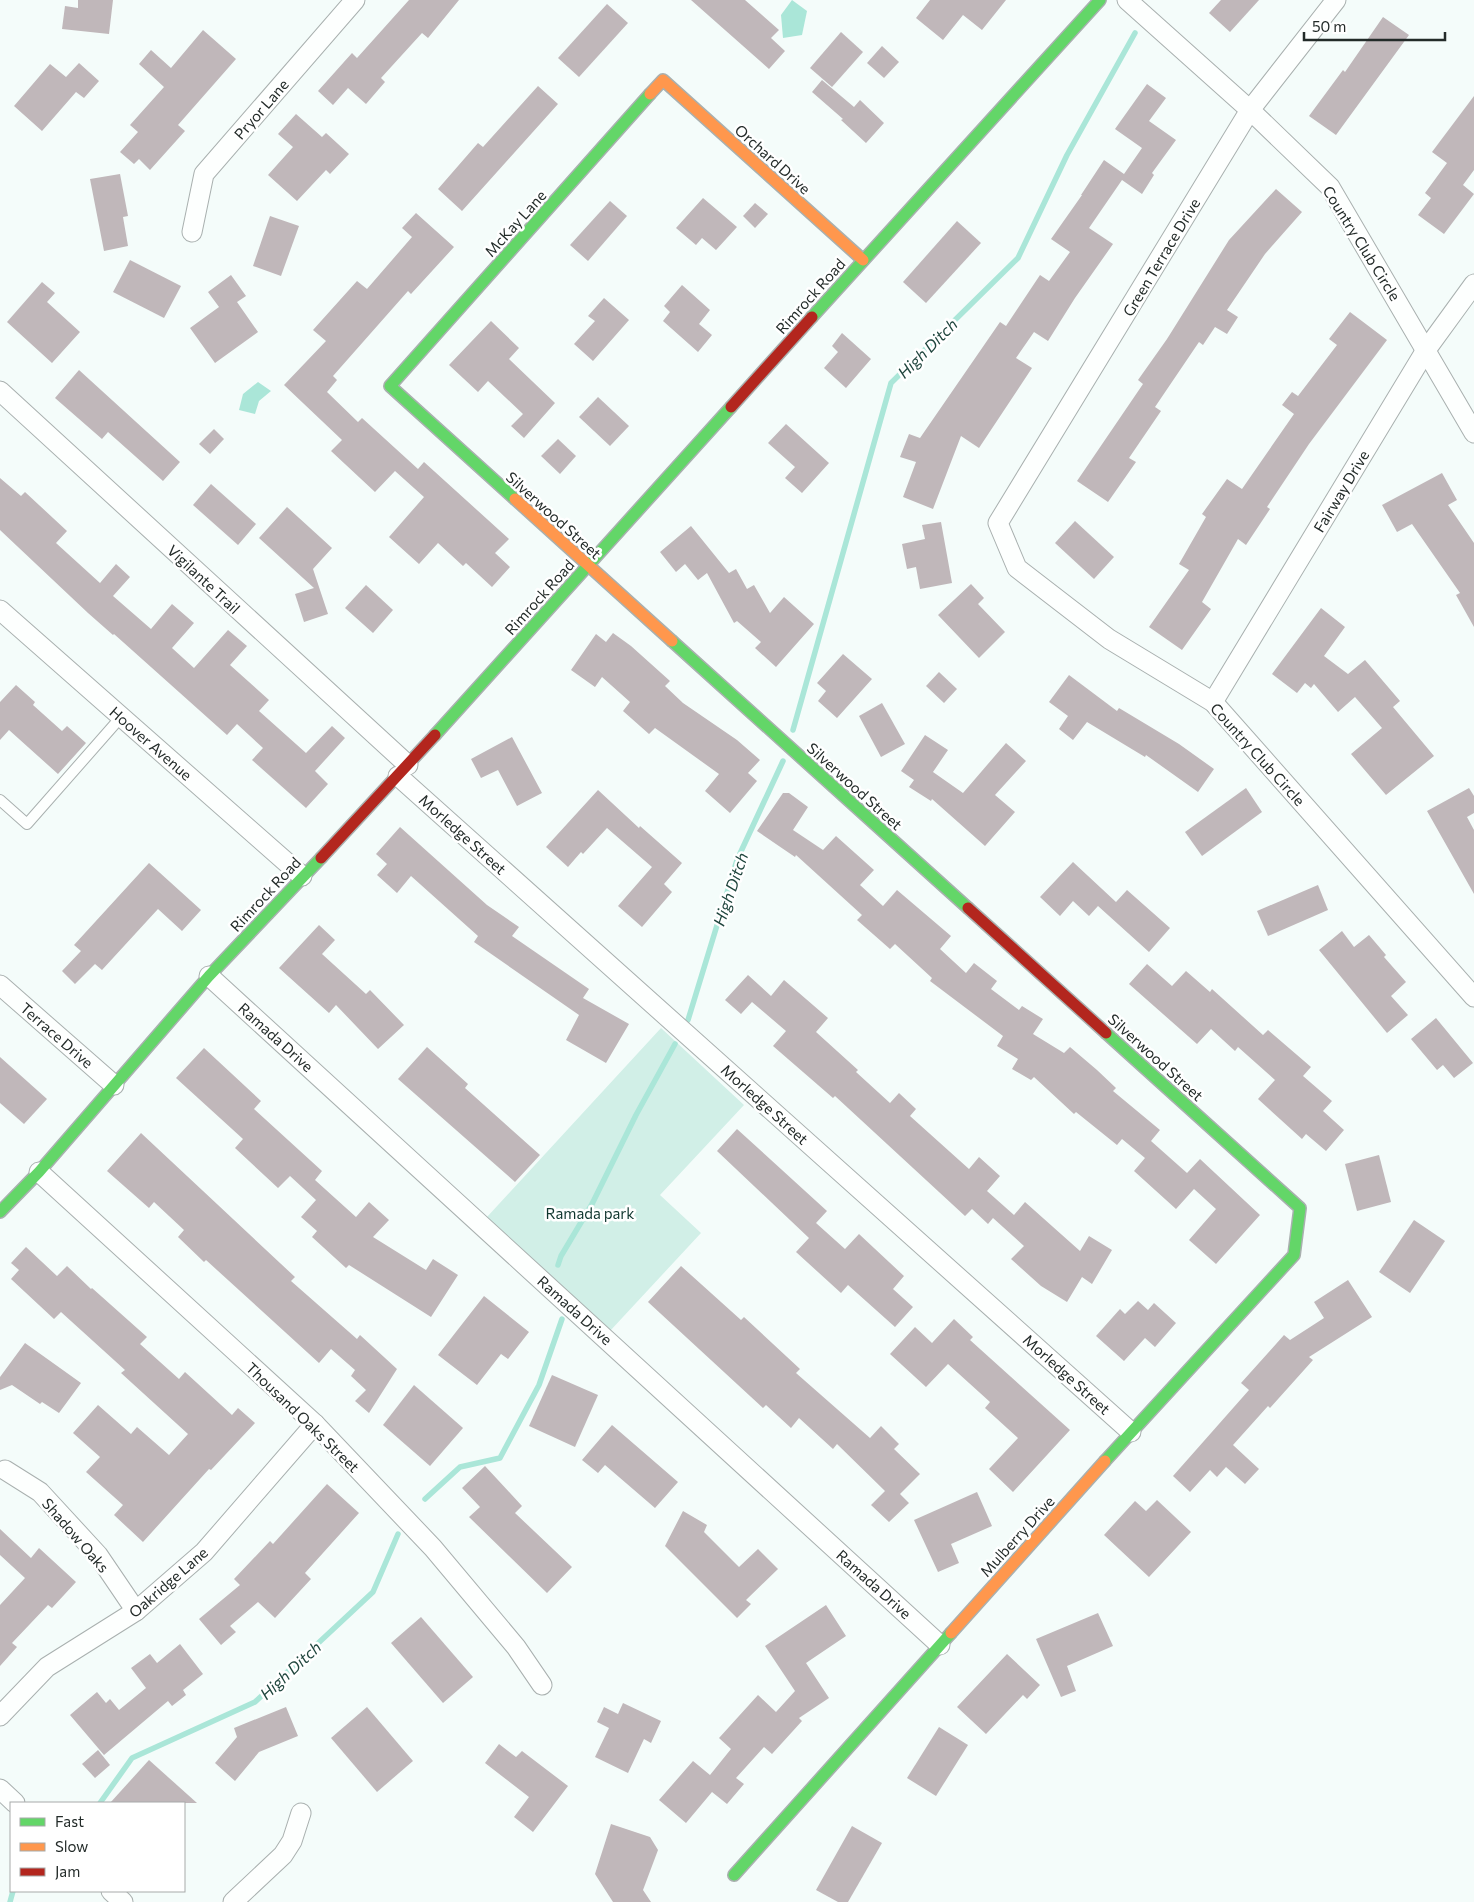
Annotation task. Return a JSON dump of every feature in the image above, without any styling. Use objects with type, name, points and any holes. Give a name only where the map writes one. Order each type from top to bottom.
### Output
[{"type":"street","name":"Pryor Lane","points":[[192,232],[204,174],[355,0]]},
{"type":"street","name":"Rimrock Road","points":[[0,1212],[39,1172],[209,976],[403,771],[1100,0]]},
{"type":"street","name":"Country Club Circle","points":[[1127,0],[1250,110],[1330,187],[1474,433]]},
{"type":"street","name":"Green Terrace Drive","points":[[998,523],[1250,110],[1336,0]]},
{"type":"street","name":"Orchard Drive","points":[[662,80],[863,260]]},
{"type":"street","name":"McKay Lane","points":[[390,386],[662,80]]},
{"type":"street","name":"Fairway Drive","points":[[1213,702],[1426,350],[1474,284]]},
{"type":"street","name":"Silverwood Street","points":[[390,386],[1300,1208]]},
{"type":"street","name":"Vigilante Trail","points":[[0,391],[403,771]]},
{"type":"street","name":"Country Club Circle","points":[[998,523],[1017,568],[1108,639],[1213,702],[1474,997]]},
{"type":"street","name":"Hoover Avenue","points":[[0,610],[302,876]]},
{"type":"street","name":"Morledge Street","points":[[403,771],[1132,1432]]},
{"type":"street","name":"Ramada Drive","points":[[209,976],[940,1645]]},
{"type":"street","name":"Terrace Drive","points":[[0,986],[114,1085]]},
{"type":"street","name":"Thousand Oaks Street","points":[[39,1172],[315,1424],[433,1548],[516,1647],[542,1685]]},
{"type":"street","name":"Mulberry Drive","points":[[734,1875],[1132,1432],[1294,1255],[1300,1208]]},
{"type":"street","name":"Oakridge Lane","points":[[0,1716],[47,1667],[136,1611],[204,1552],[315,1424]]},
{"type":"street","name":"Shadow Oaks","points":[[5,1470],[40,1492],[98,1555],[136,1611]]},
{"type":"street","points":[[0,1789],[14,1802]]},
{"type":"street","points":[[233,1902],[283,1855],[292,1842],[301,1813]]},
{"type":"street","points":[[112,1892],[123,1902]]},
{"type":"lane","points":[[0,800],[27,824],[121,717]]},
{"type":"green space","name":"Ramada park","points":[[661,1028],[744,1105],[660,1195],[701,1233],[610,1331],[487,1217]]},
{"type":"shaded area","points":[[792,0],[807,11],[802,35],[783,38],[781,15]]},
{"type":"shaded area","points":[[258,382],[271,391],[259,401],[255,414],[239,410],[243,394]]},
{"type":"building","points":[[78,0],[113,0],[109,34],[62,29],[65,6],[78,8]]},
{"type":"building","points":[[409,0],[459,0],[428,38],[422,33],[381,78],[385,82],[366,104],[348,88],[333,105],[318,91],[352,53],[357,58]]},
{"type":"building","points":[[691,0],[745,0],[779,30],[771,38],[785,51],[769,69]]},
{"type":"building","points":[[930,0],[1006,0],[982,30],[963,15],[943,40],[916,18]]},
{"type":"building","points":[[1221,0],[1259,0],[1230,32],[1209,13]]},
{"type":"building","points":[[607,4],[628,23],[579,77],[558,58]]},
{"type":"building","points":[[1383,17],[1409,35],[1336,135],[1309,116],[1343,70],[1345,72]]},
{"type":"building","points":[[203,30],[236,59],[178,125],[185,131],[150,170],[139,159],[134,164],[120,152],[138,132],[130,125],[164,87],[139,64],[151,50],[171,68]]},
{"type":"building","points":[[841,32],[863,52],[832,87],[810,68]]},
{"type":"building","points":[[882,46],[899,62],[884,78],[867,63]]},
{"type":"building","points":[[79,63],[99,81],[84,98],[76,92],[42,131],[14,106],[50,64],[66,77]]},
{"type":"building","points":[[822,80],[854,107],[860,100],[884,123],[866,143],[841,120],[843,119],[812,92]]},
{"type":"building","points":[[1147,84],[1166,98],[1149,121],[1176,140],[1152,173],[1154,175],[1142,194],[1122,180],[1089,228],[1113,244],[1075,298],[1048,341],[1034,332],[1016,358],[1032,368],[979,448],[961,436],[933,509],[903,497],[916,462],[900,457],[909,434],[920,438],[1000,322],[1006,326],[1040,275],[1049,281],[1070,252],[1051,239],[1104,160],[1124,174],[1142,148],[1115,129]]},
{"type":"building","points":[[538,86],[558,104],[462,211],[438,189],[478,143],[483,147]]},
{"type":"building","points":[[1474,96],[1474,170],[1463,185],[1474,194],[1444,234],[1418,215],[1431,198],[1425,193],[1447,163],[1432,152]]},
{"type":"building","points":[[296,114],[322,137],[326,133],[349,154],[330,174],[326,170],[297,201],[268,175],[293,147],[278,134]]},
{"type":"building","points":[[120,174],[128,216],[123,217],[128,246],[104,251],[90,179]]},
{"type":"building","points":[[1276,189],[1302,212],[1265,254],[1227,310],[1238,317],[1227,334],[1215,327],[1203,345],[1199,342],[1155,407],[1161,411],[1129,458],[1136,462],[1108,502],[1077,481],[1143,384],[1138,380],[1167,339],[1229,240]]},
{"type":"building","points":[[703,198],[737,227],[716,250],[702,238],[696,245],[676,228]]},
{"type":"building","points":[[610,201],[627,216],[588,261],[570,245]]},
{"type":"building","points":[[755,203],[768,214],[755,228],[743,216]]},
{"type":"building","points":[[416,213],[454,247],[411,294],[408,291],[333,376],[337,380],[327,392],[358,422],[362,418],[418,469],[424,462],[509,539],[495,553],[510,567],[492,587],[466,563],[463,566],[438,543],[419,564],[389,537],[424,497],[395,471],[375,492],[331,451],[342,440],[284,385],[326,341],[313,330],[357,281],[367,289],[412,237],[402,228]]},
{"type":"building","points":[[270,216],[299,226],[281,276],[253,266]]},
{"type":"building","points":[[957,221],[981,243],[926,303],[903,282]]},
{"type":"building","points":[[130,260],[181,286],[164,318],[113,292]]},
{"type":"building","points":[[231,275],[246,296],[237,302],[258,332],[215,363],[190,328],[219,307],[208,292]]},
{"type":"building","points":[[42,282],[55,293],[47,302],[80,332],[52,363],[7,322]]},
{"type":"building","points":[[682,285],[710,310],[699,324],[712,335],[698,352],[663,321],[670,312],[664,306]]},
{"type":"building","points":[[604,298],[629,320],[593,361],[574,344],[595,321],[588,316]]},
{"type":"building","points":[[1350,312],[1387,340],[1309,444],[1267,507],[1270,509],[1246,545],[1238,539],[1202,602],[1211,609],[1182,650],[1149,627],[1189,570],[1179,564],[1206,517],[1202,514],[1227,479],[1242,489],[1294,414],[1282,405],[1292,392],[1298,396],[1337,345],[1329,339]]},
{"type":"building","points":[[491,321],[519,348],[509,359],[555,403],[524,438],[511,426],[523,414],[488,381],[478,392],[449,365]]},
{"type":"building","points":[[842,333],[871,359],[846,388],[824,368],[838,352],[832,346]]},
{"type":"building","points":[[79,370],[180,462],[163,481],[108,432],[102,439],[55,398]]},
{"type":"building","points":[[598,397],[629,426],[610,446],[579,417]]},
{"type":"building","points":[[786,424],[829,463],[802,493],[785,478],[795,467],[768,443]]},
{"type":"building","points":[[214,429],[224,439],[210,454],[199,444]]},
{"type":"building","points":[[558,439],[576,456],[560,474],[541,456]]},
{"type":"building","points":[[1442,473],[1457,500],[1448,505],[1474,543],[1474,627],[1456,595],[1460,593],[1412,524],[1397,532],[1382,505]]},
{"type":"building","points":[[0,478],[21,496],[25,492],[67,531],[56,543],[100,583],[116,564],[130,577],[113,596],[151,629],[172,604],[194,623],[172,648],[194,668],[228,630],[247,646],[230,665],[269,700],[259,711],[306,753],[332,726],[345,738],[315,771],[328,784],[306,808],[252,760],[263,748],[237,724],[227,735],[88,613],[0,530]]},
{"type":"building","points":[[211,484],[256,524],[238,545],[193,505]]},
{"type":"building","points":[[287,507],[332,548],[313,569],[328,614],[304,622],[295,594],[314,588],[259,538]]},
{"type":"building","points":[[1075,521],[1114,557],[1094,579],[1055,543]]},
{"type":"building","points":[[941,522],[952,583],[920,589],[916,567],[907,569],[902,544],[925,539],[922,525]]},
{"type":"building","points":[[691,526],[729,573],[736,569],[747,589],[754,585],[770,613],[784,597],[814,624],[776,667],[755,648],[761,642],[737,621],[734,623],[707,573],[698,580],[685,564],[676,572],[660,552]]},
{"type":"building","points":[[971,584],[984,598],[978,604],[1005,632],[979,658],[938,615]]},
{"type":"building","points":[[366,585],[393,610],[373,633],[345,608]]},
{"type":"building","points":[[1321,608],[1345,627],[1324,656],[1348,674],[1365,660],[1400,701],[1393,707],[1434,756],[1386,795],[1351,754],[1382,728],[1355,697],[1338,712],[1314,684],[1311,688],[1305,683],[1297,693],[1272,674]]},
{"type":"building","points":[[613,633],[631,646],[670,681],[665,686],[683,703],[737,740],[760,760],[748,773],[757,781],[730,813],[705,791],[719,774],[655,728],[649,734],[623,711],[630,702],[602,677],[595,687],[571,670],[596,634],[606,642]]},
{"type":"building","points":[[843,654],[872,679],[837,718],[818,701],[826,691],[817,683]]},
{"type":"building","points":[[939,672],[957,689],[944,703],[926,686]]},
{"type":"building","points":[[1069,675],[1117,711],[1119,708],[1179,744],[1214,769],[1198,792],[1146,755],[1145,757],[1087,722],[1073,740],[1059,729],[1068,716],[1049,702]]},
{"type":"building","points":[[16,685],[35,702],[33,705],[62,731],[67,726],[86,743],[58,774],[9,730],[0,740],[0,702]]},
{"type":"building","points":[[882,703],[905,744],[881,757],[859,716]]},
{"type":"building","points":[[925,735],[948,750],[933,772],[963,793],[1006,743],[1026,761],[995,795],[1015,812],[985,846],[932,799],[931,801],[909,787],[914,780],[901,771]]},
{"type":"building","points":[[512,737],[542,793],[517,806],[498,770],[481,778],[471,759]]},
{"type":"building","points":[[1246,788],[1262,812],[1202,856],[1185,832]]},
{"type":"building","points":[[1469,788],[1474,796],[1474,813],[1467,817],[1474,830],[1474,894],[1427,811]]},
{"type":"building","points":[[598,790],[639,828],[640,826],[682,863],[664,884],[672,892],[642,927],[618,906],[652,867],[607,828],[568,867],[546,847]]},
{"type":"building","points":[[783,793],[789,793],[808,807],[793,830],[823,850],[836,836],[874,870],[860,885],[883,906],[897,890],[951,936],[940,949],[966,973],[974,963],[997,981],[991,989],[1019,1010],[1022,1006],[1043,1019],[1033,1034],[1064,1053],[1070,1047],[1116,1088],[1113,1091],[1160,1130],[1151,1141],[1187,1173],[1200,1159],[1260,1215],[1216,1264],[1189,1240],[1216,1209],[1194,1189],[1176,1209],[1134,1171],[1145,1158],[1122,1139],[1117,1145],[1076,1112],[1074,1114],[1034,1077],[1031,1080],[1012,1069],[1018,1059],[997,1046],[1003,1036],[930,981],[932,978],[895,944],[890,949],[857,920],[862,915],[796,855],[795,857],[757,831]]},
{"type":"building","points":[[400,827],[487,905],[519,927],[512,936],[589,989],[583,998],[629,1024],[606,1063],[566,1040],[579,1015],[474,942],[478,936],[411,876],[397,893],[377,875],[387,864],[376,854]]},
{"type":"building","points":[[1073,862],[1116,902],[1127,890],[1170,928],[1149,952],[1098,906],[1089,916],[1073,901],[1060,916],[1040,897]]},
{"type":"building","points":[[149,863],[201,910],[182,931],[158,909],[102,970],[95,964],[75,984],[62,971],[81,951],[74,945]]},
{"type":"building","points":[[1318,885],[1328,910],[1268,936],[1257,911]]},
{"type":"building","points":[[319,925],[335,940],[322,954],[366,994],[370,990],[404,1025],[378,1049],[336,1005],[329,1013],[279,968]]},
{"type":"building","points":[[1342,931],[1354,947],[1369,935],[1386,955],[1384,957],[1406,982],[1391,996],[1408,1015],[1387,1033],[1319,950]]},
{"type":"building","points":[[1147,964],[1172,986],[1186,971],[1210,992],[1212,989],[1263,1035],[1268,1030],[1311,1067],[1303,1076],[1332,1101],[1323,1111],[1344,1130],[1326,1151],[1306,1134],[1302,1139],[1258,1099],[1275,1080],[1238,1047],[1235,1051],[1211,1029],[1197,1044],[1129,984]]},
{"type":"building","points":[[748,975],[771,996],[784,980],[828,1018],[816,1032],[858,1070],[856,1072],[890,1103],[899,1093],[916,1109],[910,1116],[969,1169],[979,1157],[1000,1176],[987,1191],[1014,1215],[1025,1202],[1080,1251],[1089,1236],[1112,1250],[1092,1284],[1082,1277],[1067,1302],[1041,1286],[1011,1259],[1024,1246],[993,1218],[988,1224],[972,1209],[965,1216],[835,1096],[833,1098],[773,1046],[786,1031],[752,1002],[741,1014],[725,1000]]},
{"type":"building","points":[[1436,1018],[1473,1063],[1454,1078],[1443,1065],[1437,1070],[1411,1039]]},
{"type":"building","points":[[427,1047],[468,1084],[465,1088],[540,1155],[515,1182],[398,1079]]},
{"type":"building","points":[[204,1048],[261,1101],[254,1109],[322,1171],[315,1180],[356,1217],[369,1202],[389,1220],[373,1237],[426,1270],[433,1259],[458,1275],[431,1317],[349,1265],[346,1268],[312,1237],[317,1231],[301,1217],[316,1200],[290,1176],[278,1188],[235,1148],[243,1139],[176,1078]]},
{"type":"building","points":[[0,1057],[47,1099],[24,1124],[0,1103]]},
{"type":"building","points":[[737,1129],[827,1211],[816,1223],[845,1249],[859,1234],[904,1276],[893,1289],[913,1307],[895,1327],[848,1285],[841,1293],[796,1252],[809,1238],[717,1151]]},
{"type":"building","points":[[141,1133],[295,1277],[291,1281],[357,1339],[360,1335],[397,1369],[369,1413],[355,1401],[366,1390],[351,1376],[355,1370],[331,1349],[319,1363],[206,1260],[204,1262],[178,1237],[184,1230],[154,1202],[149,1208],[107,1171]]},
{"type":"building","points":[[1379,1155],[1391,1202],[1357,1211],[1345,1164]]},
{"type":"building","points":[[1414,1220],[1445,1241],[1410,1293],[1379,1272]]},
{"type":"building","points":[[26,1247],[57,1276],[67,1266],[147,1337],[140,1344],[179,1379],[185,1372],[232,1415],[238,1408],[255,1423],[211,1470],[209,1469],[143,1542],[114,1515],[123,1505],[86,1472],[100,1457],[73,1433],[98,1405],[131,1434],[137,1427],[169,1455],[188,1434],[121,1373],[125,1370],[61,1312],[54,1319],[11,1279],[19,1270],[11,1263]]},
{"type":"building","points":[[681,1266],[741,1320],[744,1317],[800,1369],[796,1373],[870,1438],[881,1426],[899,1444],[894,1449],[920,1474],[900,1494],[909,1503],[889,1522],[871,1505],[885,1491],[837,1444],[833,1449],[799,1418],[791,1428],[766,1405],[763,1408],[648,1302]]},
{"type":"building","points":[[1348,1280],[1372,1317],[1309,1357],[1313,1360],[1270,1408],[1268,1406],[1233,1445],[1259,1469],[1245,1484],[1226,1467],[1217,1477],[1210,1470],[1190,1492],[1173,1476],[1249,1390],[1241,1383],[1284,1335],[1290,1340],[1324,1318],[1314,1302]]},
{"type":"building","points":[[484,1296],[529,1332],[508,1359],[501,1354],[477,1385],[438,1355]]},
{"type":"building","points":[[1138,1301],[1148,1310],[1154,1303],[1176,1323],[1155,1347],[1145,1338],[1124,1361],[1096,1336],[1120,1309],[1125,1314]]},
{"type":"building","points":[[954,1319],[973,1337],[970,1340],[1070,1430],[1013,1492],[989,1469],[1018,1438],[985,1408],[990,1402],[948,1364],[926,1387],[890,1354],[915,1327],[932,1343]]},
{"type":"building","points":[[25,1343],[81,1383],[59,1413],[42,1402],[40,1404],[12,1385],[0,1390],[0,1377]]},
{"type":"building","points":[[552,1375],[598,1395],[575,1447],[529,1426]]},
{"type":"building","points":[[414,1385],[463,1428],[430,1466],[383,1425]]},
{"type":"building","points":[[612,1425],[678,1482],[655,1508],[605,1465],[598,1473],[582,1460]]},
{"type":"building","points":[[485,1466],[522,1506],[515,1513],[572,1567],[547,1593],[469,1517],[480,1507],[462,1488]]},
{"type":"building","points":[[327,1484],[359,1513],[305,1573],[311,1579],[275,1618],[258,1602],[230,1626],[236,1632],[221,1645],[199,1619],[240,1585],[234,1579],[270,1541],[273,1544]]},
{"type":"building","points":[[977,1492],[992,1526],[951,1544],[959,1563],[938,1572],[914,1520]]},
{"type":"building","points":[[1157,1500],[1191,1532],[1149,1577],[1104,1535],[1135,1501],[1146,1511]]},
{"type":"building","points":[[683,1511],[707,1525],[704,1532],[739,1567],[758,1549],[778,1569],[746,1600],[751,1604],[737,1618],[665,1546]]},
{"type":"building","points":[[0,1529],[31,1558],[39,1548],[76,1582],[52,1608],[48,1605],[12,1643],[17,1647],[0,1666],[0,1605],[25,1578],[0,1555]]},
{"type":"building","points":[[826,1605],[846,1636],[806,1663],[829,1698],[799,1718],[802,1721],[772,1754],[764,1747],[736,1778],[744,1784],[727,1804],[712,1792],[686,1823],[659,1800],[693,1761],[710,1775],[731,1749],[719,1738],[758,1695],[776,1712],[795,1691],[765,1646]]},
{"type":"building","points":[[1098,1613],[1113,1646],[1067,1666],[1076,1691],[1061,1697],[1036,1639]]},
{"type":"building","points":[[421,1617],[473,1677],[443,1703],[391,1643]]},
{"type":"building","points":[[180,1644],[203,1674],[183,1690],[186,1695],[172,1706],[168,1701],[104,1755],[70,1715],[97,1692],[106,1703],[110,1699],[119,1710],[146,1688],[131,1668],[150,1654],[157,1663]]},
{"type":"building","points":[[1007,1654],[1040,1685],[1027,1699],[1023,1695],[986,1734],[957,1707]]},
{"type":"building","points":[[623,1703],[661,1721],[651,1743],[644,1739],[628,1773],[595,1757],[609,1728],[597,1722],[604,1707],[618,1714]]},
{"type":"building","points":[[286,1707],[298,1736],[259,1752],[235,1781],[215,1763],[237,1737],[234,1728]]},
{"type":"building","points":[[367,1707],[413,1761],[377,1792],[331,1738]]},
{"type":"building","points":[[939,1727],[968,1745],[936,1796],[907,1778]]},
{"type":"building","points":[[499,1744],[516,1757],[522,1751],[568,1786],[533,1832],[514,1817],[529,1797],[485,1763]]},
{"type":"building","points":[[98,1750],[110,1765],[95,1778],[82,1764]]},
{"type":"building","points":[[149,1760],[197,1803],[185,1802],[111,1802]]},
{"type":"building","points":[[611,1824],[650,1837],[658,1850],[643,1890],[651,1902],[613,1902],[595,1874]]},
{"type":"building","points":[[852,1826],[882,1843],[848,1902],[838,1902],[816,1890]]},
{"type":"waterway","name":"High Ditch","points":[[793,730],[891,383],[1018,258],[1067,155],[1135,33]]},
{"type":"waterway","name":"High Ditch","points":[[688,1020],[737,860],[783,761]]},
{"type":"waterway","name":"High Ditch","points":[[558,1265],[561,1256],[592,1204],[636,1115],[675,1044]]},
{"type":"waterway","name":"High Ditch","points":[[425,1499],[460,1467],[500,1458],[539,1385],[562,1319]]},
{"type":"waterway","name":"High Ditch","points":[[101,1802],[132,1758],[255,1702],[373,1592],[398,1534]]},
{"type":"waterway","name":"High Ditch","points":[[10,1902],[13,1892]]},
{"type":"traffic: fast","points":[[812,317],[1100,0]]},
{"type":"traffic: fast","points":[[515,499],[390,386],[650,94]]},
{"type":"traffic: fast","points":[[435,735],[731,407]]},
{"type":"traffic: fast","points":[[672,641],[968,908]]},
{"type":"traffic: fast","points":[[0,1212],[39,1172],[209,976],[321,858]]},
{"type":"traffic: fast","points":[[1105,1461],[1294,1255],[1300,1208],[1106,1033]]},
{"type":"traffic: fast","points":[[734,1875],[951,1633]]},
{"type":"traffic: slow","points":[[650,94],[663,80],[863,260]]},
{"type":"traffic: slow","points":[[515,499],[672,641]]},
{"type":"traffic: slow","points":[[951,1633],[1105,1461]]},
{"type":"traffic: jam","points":[[731,407],[812,317]]},
{"type":"traffic: jam","points":[[321,858],[435,735]]},
{"type":"traffic: jam","points":[[968,908],[1106,1033]]}]
